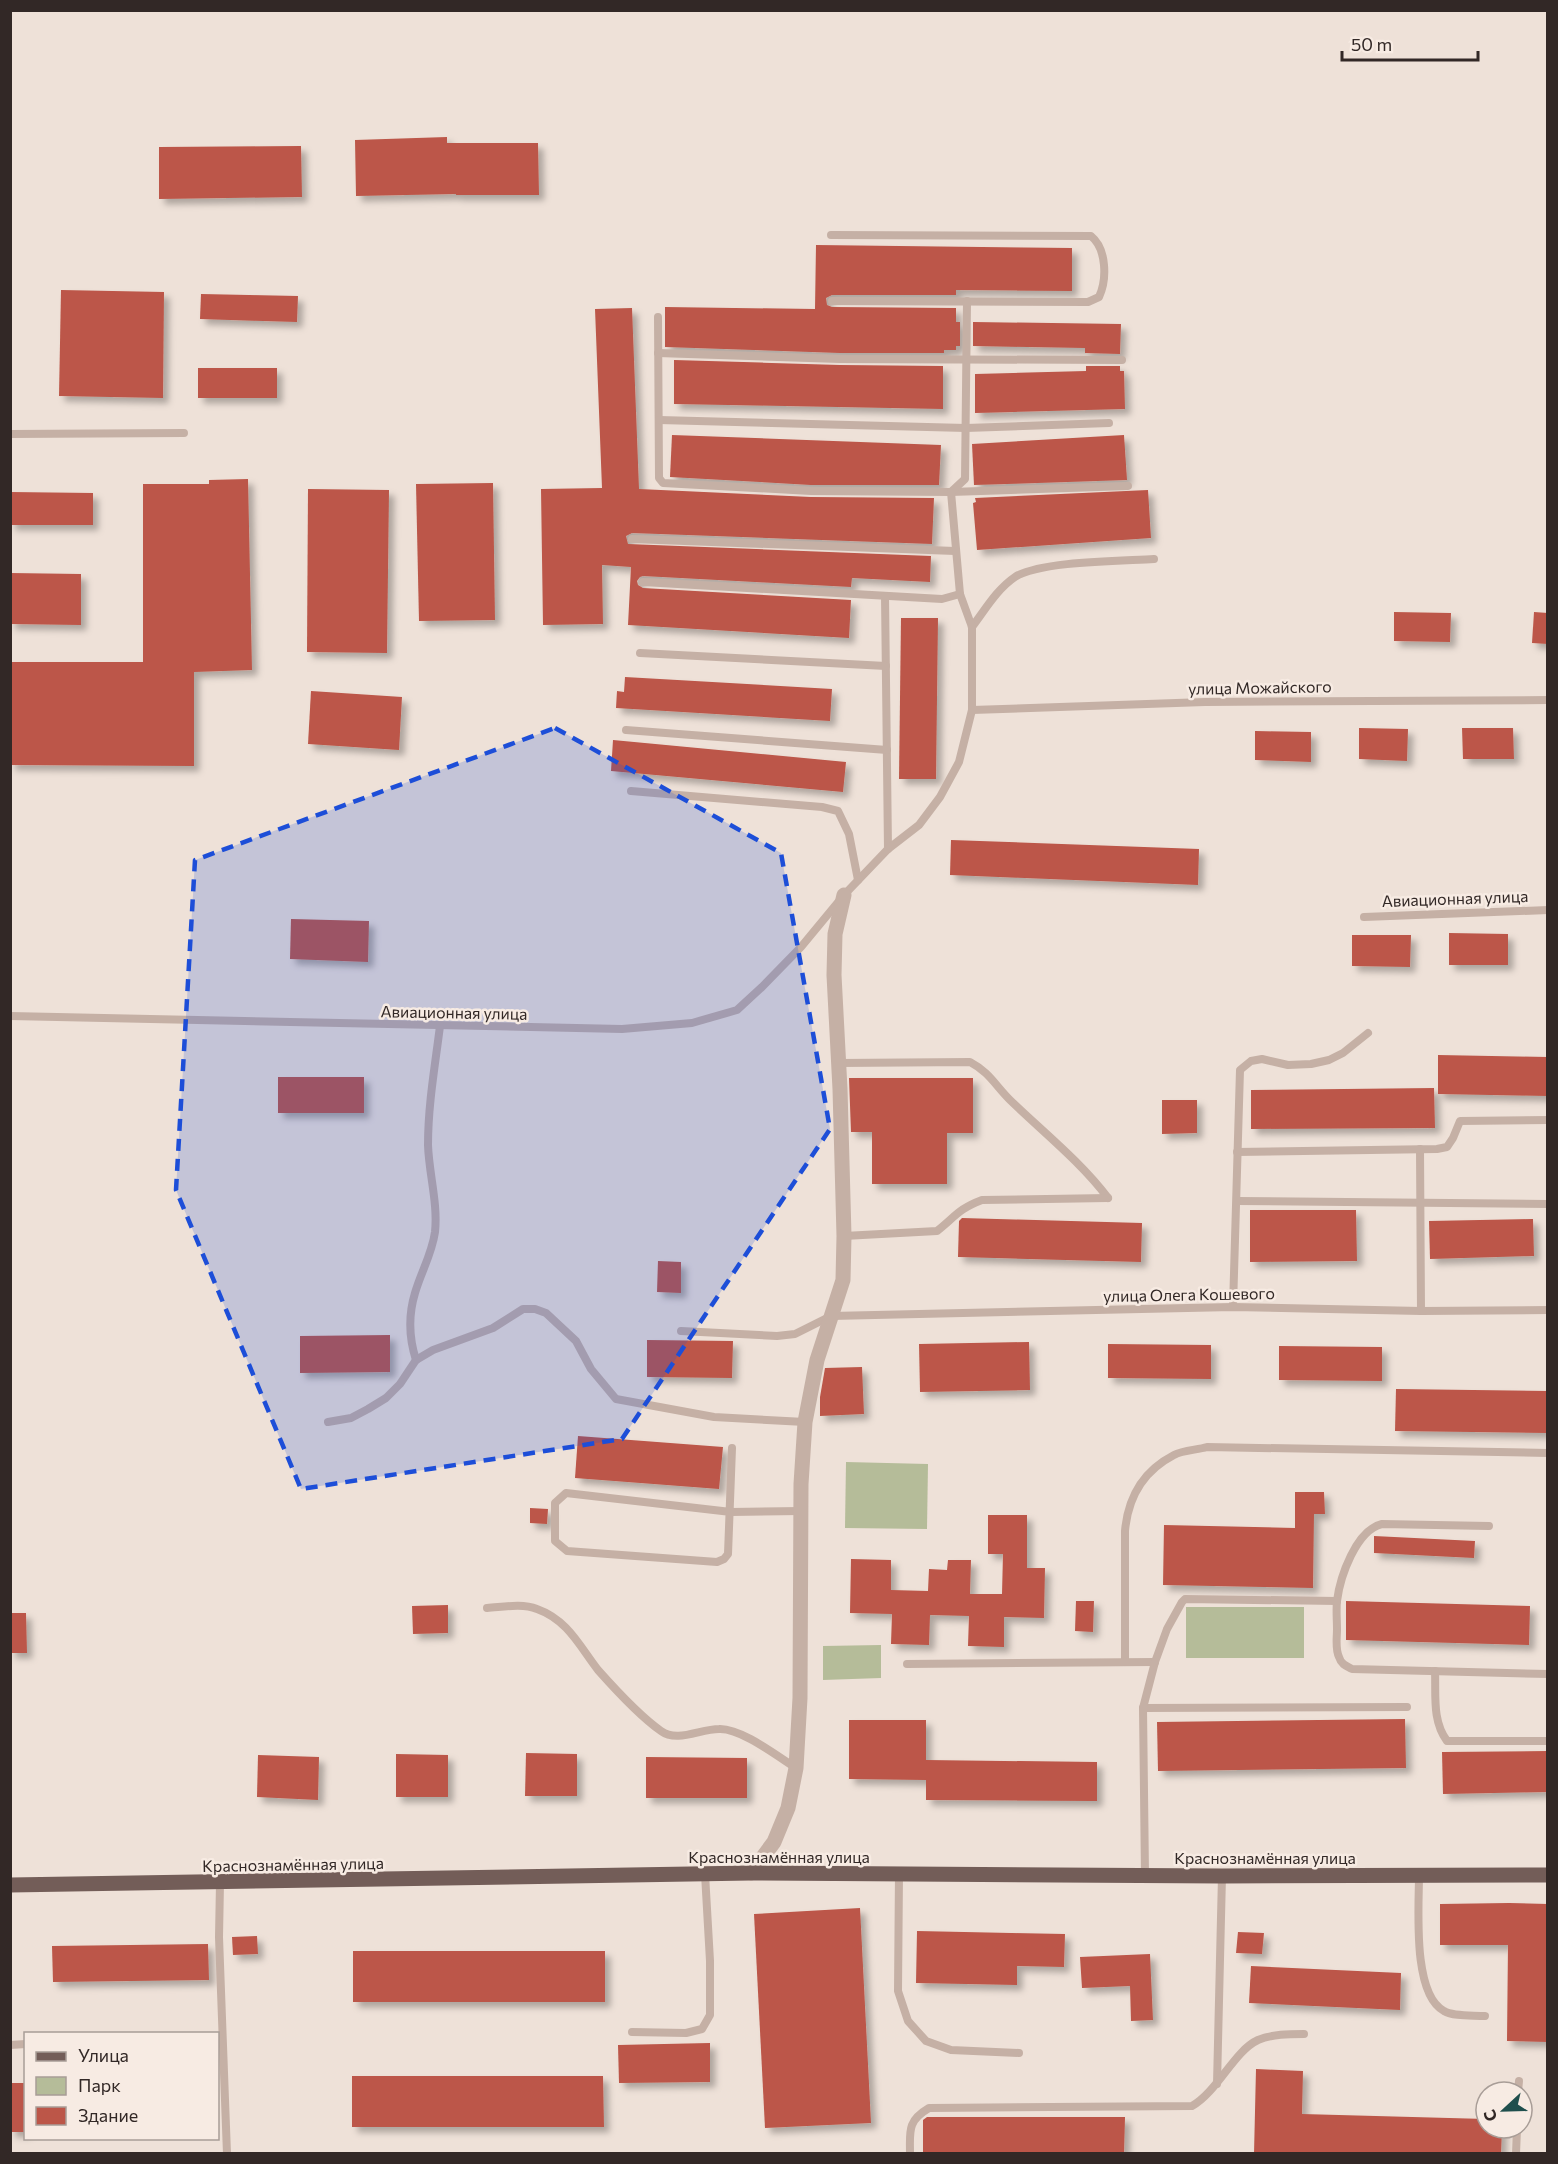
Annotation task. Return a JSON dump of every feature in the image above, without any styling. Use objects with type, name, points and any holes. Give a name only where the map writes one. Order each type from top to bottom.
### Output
[{"type":"main road","name":"Краснознамённая улица","points":[[10,1885],[751,1873],[1222,1876],[1548,1875]]},
{"type":"street","points":[[751,1873],[774,1842],[788,1808],[796,1768],[800,1698],[801,1511],[805,1422],[817,1360],[843,1280],[844,1236],[839,1063],[834,975],[835,934],[844,894]]},
{"type":"lane","points":[[831,235],[1091,236],[1098,242],[1103,262],[1104,285],[1099,297],[1088,302],[832,301]]},
{"type":"lane","points":[[951,492],[965,479],[967,301]]},
{"type":"lane","points":[[658,317],[659,478],[663,483],[811,491],[951,492],[1128,486]]},
{"type":"lane","points":[[658,353],[840,358],[1122,360]]},
{"type":"lane","points":[[659,420],[966,428],[1108,423]]},
{"type":"lane","points":[[10,434],[184,433]]},
{"type":"lane","name":"Авиационная улица","points":[[10,1016],[622,1029],[692,1023],[737,1010],[801,947],[844,894],[888,849],[919,825],[940,797],[959,762],[972,710],[972,627],[960,594],[951,492]]},
{"type":"lane","points":[[632,539],[955,551]]},
{"type":"lane","points":[[972,627],[1001,588],[1016,577],[1036,568],[1154,559]]},
{"type":"lane","points":[[643,582],[942,599],[960,594]]},
{"type":"lane","points":[[885,596],[888,849]]},
{"type":"lane","points":[[640,653],[886,666]]},
{"type":"lane","name":"улица Можайского","points":[[972,710],[1205,702],[1548,700]]},
{"type":"lane","points":[[626,730],[887,750]]},
{"type":"lane","points":[[631,791],[822,807],[838,811],[849,834],[858,880]]},
{"type":"lane","name":"Авиационная улица","points":[[1364,917],[1548,910]]},
{"type":"lane","points":[[416,1360],[410,1340],[410,1322],[415,1293],[428,1261],[435,1231],[435,1208],[428,1146],[431,1094],[440,1026]]},
{"type":"lane","points":[[1233,1307],[1240,1070],[1251,1061],[1262,1059],[1288,1065],[1329,1060],[1343,1053],[1368,1033]]},
{"type":"lane","points":[[839,1063],[970,1062],[983,1069],[1002,1092],[1094,1180],[1108,1198],[982,1200],[954,1214],[937,1231],[844,1236]]},
{"type":"lane","points":[[1237,1152],[1447,1147],[1454,1138],[1460,1121],[1548,1120]]},
{"type":"lane","points":[[1420,1149],[1421,1311]]},
{"type":"lane","points":[[1237,1201],[1548,1204]]},
{"type":"lane","name":"улица Олега Кошевого","points":[[831,1316],[1233,1307],[1421,1311],[1548,1310]]},
{"type":"lane","points":[[328,1422],[351,1418],[386,1398],[400,1384],[416,1360],[434,1350],[493,1328],[523,1308],[546,1313],[576,1341],[591,1369],[616,1399],[714,1417],[805,1422]]},
{"type":"lane","points":[[681,1331],[777,1336],[795,1334],[831,1316]]},
{"type":"lane","points":[[1125,1662],[1127,1510],[1132,1495],[1150,1473],[1175,1454],[1207,1447],[1548,1453]]},
{"type":"lane","points":[[732,1448],[731,1512],[728,1554],[724,1559],[717,1562],[567,1551],[555,1541],[555,1503],[566,1493],[731,1512],[801,1511]]},
{"type":"lane","points":[[1489,1526],[1382,1524],[1375,1526],[1353,1549],[1338,1600],[1337,1650],[1339,1659],[1345,1666],[1352,1669],[1548,1674]]},
{"type":"lane","points":[[1145,1875],[1143,1708],[1155,1662],[1167,1629],[1182,1602],[1185,1599],[1338,1600]]},
{"type":"lane","points":[[487,1608],[524,1606],[538,1609],[562,1624],[578,1640],[598,1669],[661,1731],[670,1736],[720,1728],[738,1733],[796,1768]]},
{"type":"lane","points":[[907,1664],[1155,1662]]},
{"type":"lane","points":[[1436,1671],[1436,1717],[1440,1732],[1447,1741],[1548,1741]]},
{"type":"lane","points":[[1143,1708],[1407,1707]]},
{"type":"lane","points":[[898,1873],[898,1992],[908,2021],[926,2041],[951,2050],[1019,2053]]},
{"type":"lane","points":[[633,2032],[686,2033],[702,2029],[710,2015],[710,1960],[705,1874]]},
{"type":"lane","points":[[1419,1875],[1421,1962],[1428,1992],[1443,2011],[1485,2016]]},
{"type":"lane","points":[[1217,2084],[1222,1876]]},
{"type":"lane","points":[[220,1883],[220,2037],[226,2154]]},
{"type":"lane","points":[[910,2154],[910,2127],[918,2114],[928,2108],[1192,2106],[1201,2101],[1256,2041],[1280,2034],[1304,2034]]},
{"type":"highlighted area","points":[[555,728],[781,853],[830,1129],[622,1439],[301,1489],[176,1190],[195,860]]},
{"type":"green space","points":[[846,1462],[928,1464],[927,1529],[845,1528]]},
{"type":"green space","points":[[1186,1607],[1304,1607],[1304,1658],[1186,1658]]},
{"type":"green space","points":[[881,1645],[881,1678],[823,1680],[823,1646]]},
{"type":"building","points":[[447,137],[447,143],[538,143],[539,195],[356,196],[355,140]]},
{"type":"building","points":[[301,146],[302,197],[159,199],[159,147]]},
{"type":"building","points":[[816,245],[1072,248],[1072,291],[956,290],[956,295],[832,295],[826,298],[827,305],[832,307],[956,308],[956,322],[960,322],[960,346],[956,346],[956,350],[944,350],[944,353],[840,353],[665,347],[665,307],[815,309]]},
{"type":"building","points":[[61,290],[164,292],[163,398],[59,396]]},
{"type":"building","points":[[201,294],[298,296],[297,322],[200,319]]},
{"type":"building","points":[[632,308],[639,489],[811,497],[934,498],[932,544],[632,533],[626,536],[628,544],[931,556],[930,582],[852,578],[851,587],[643,576],[637,581],[638,585],[643,588],[851,600],[849,638],[628,625],[631,567],[602,565],[603,624],[543,625],[541,489],[602,488],[595,309]]},
{"type":"building","points":[[973,322],[1121,324],[1120,354],[1085,353],[1085,348],[973,346]]},
{"type":"building","points":[[674,360],[943,366],[943,409],[674,404]]},
{"type":"building","points":[[1086,366],[1120,366],[1120,371],[1124,371],[1125,409],[975,413],[975,374],[1086,371]]},
{"type":"building","points":[[198,368],[277,368],[277,398],[198,398]]},
{"type":"building","points":[[672,435],[941,445],[939,485],[811,485],[670,477]]},
{"type":"building","points":[[1124,435],[1127,480],[974,485],[972,444]]},
{"type":"building","points":[[248,479],[252,670],[194,672],[194,766],[10,765],[10,662],[143,662],[143,484],[209,484],[209,480]]},
{"type":"building","points":[[493,483],[495,620],[419,621],[416,484]]},
{"type":"building","points":[[308,489],[389,490],[387,653],[307,652]]},
{"type":"building","points":[[1148,490],[1151,538],[977,550],[973,503],[976,502],[975,498]]},
{"type":"building","points":[[10,492],[93,493],[93,525],[10,525]]},
{"type":"building","points":[[10,573],[81,574],[81,625],[10,624]]},
{"type":"building","points":[[1394,612],[1451,613],[1450,642],[1394,641]]},
{"type":"building","points":[[1534,612],[1548,613],[1548,644],[1532,643]]},
{"type":"building","points":[[901,618],[938,618],[936,779],[899,779]]},
{"type":"building","points":[[625,677],[832,689],[830,721],[616,708],[617,691],[624,692]]},
{"type":"building","points":[[311,691],[402,697],[399,750],[308,744]]},
{"type":"building","points":[[1359,728],[1408,729],[1407,761],[1359,759]]},
{"type":"building","points":[[1462,728],[1513,728],[1514,759],[1463,759]]},
{"type":"building","points":[[1255,731],[1311,732],[1311,762],[1255,760]]},
{"type":"building","points":[[613,740],[846,762],[843,792],[611,771]]},
{"type":"building","points":[[951,840],[1199,849],[1198,885],[950,875]]},
{"type":"building","points":[[291,919],[369,921],[368,962],[290,959]]},
{"type":"building","points":[[1449,933],[1508,934],[1508,965],[1449,965]]},
{"type":"building","points":[[1352,935],[1411,935],[1410,967],[1352,966]]},
{"type":"building","points":[[1438,1055],[1548,1057],[1548,1096],[1438,1094]]},
{"type":"building","points":[[278,1077],[364,1077],[364,1113],[278,1113]]},
{"type":"building","points":[[849,1078],[973,1078],[973,1133],[947,1133],[947,1184],[872,1184],[872,1132],[851,1132]]},
{"type":"building","points":[[1434,1088],[1435,1128],[1251,1129],[1251,1090]]},
{"type":"building","points":[[1162,1100],[1197,1100],[1197,1133],[1162,1134]]},
{"type":"building","points":[[1250,1210],[1356,1210],[1357,1261],[1250,1262]]},
{"type":"building","points":[[962,1218],[1142,1223],[1141,1262],[958,1257],[959,1221]]},
{"type":"building","points":[[1533,1219],[1534,1256],[1430,1259],[1429,1221]]},
{"type":"building","points":[[658,1261],[681,1262],[681,1293],[657,1292]]},
{"type":"building","points":[[390,1335],[390,1372],[300,1373],[300,1336]]},
{"type":"building","points":[[647,1340],[733,1341],[732,1378],[647,1377]]},
{"type":"building","points":[[1029,1342],[1030,1390],[920,1392],[919,1344]]},
{"type":"building","points":[[1108,1344],[1211,1345],[1211,1379],[1108,1378]]},
{"type":"building","points":[[1279,1346],[1382,1347],[1382,1381],[1279,1380]]},
{"type":"building","points":[[862,1367],[864,1414],[820,1416],[820,1397],[825,1368]]},
{"type":"building","points":[[1396,1389],[1548,1391],[1548,1433],[1395,1431]]},
{"type":"building","points":[[578,1436],[723,1447],[719,1489],[575,1478]]},
{"type":"building","points":[[1295,1492],[1324,1492],[1325,1514],[1314,1514],[1313,1588],[1163,1585],[1164,1525],[1295,1528]]},
{"type":"building","points":[[530,1508],[548,1509],[547,1524],[530,1523]]},
{"type":"building","points":[[988,1515],[1027,1515],[1027,1568],[1045,1568],[1044,1618],[1004,1617],[1004,1647],[968,1646],[969,1616],[930,1615],[929,1645],[891,1644],[892,1614],[850,1613],[851,1559],[891,1560],[891,1590],[928,1591],[929,1569],[947,1570],[948,1560],[971,1560],[970,1594],[1002,1594],[1003,1554],[988,1554]]},
{"type":"building","points":[[1374,1536],[1475,1541],[1474,1558],[1374,1553]]},
{"type":"building","points":[[1076,1601],[1094,1601],[1093,1632],[1075,1631]]},
{"type":"building","points":[[1346,1601],[1530,1606],[1529,1645],[1346,1640]]},
{"type":"building","points":[[448,1605],[448,1633],[413,1634],[412,1606]]},
{"type":"building","points":[[10,1613],[26,1613],[27,1653],[10,1653]]},
{"type":"building","points":[[1405,1719],[1406,1768],[1158,1771],[1157,1722]]},
{"type":"building","points":[[849,1720],[926,1720],[926,1760],[1097,1762],[1097,1801],[926,1800],[926,1780],[849,1779]]},
{"type":"building","points":[[1548,1751],[1548,1792],[1443,1794],[1442,1752]]},
{"type":"building","points":[[526,1753],[577,1754],[577,1796],[525,1796]]},
{"type":"building","points":[[396,1754],[448,1755],[448,1797],[396,1797]]},
{"type":"building","points":[[258,1755],[319,1757],[318,1800],[257,1797]]},
{"type":"building","points":[[646,1757],[747,1758],[747,1798],[646,1798]]},
{"type":"building","points":[[1440,1904],[1548,1904],[1548,2042],[1507,2041],[1508,1945],[1440,1945]]},
{"type":"building","points":[[860,1908],[871,2123],[765,2128],[754,1914]]},
{"type":"building","points":[[917,1931],[1065,1934],[1064,1967],[1017,1966],[1017,1985],[916,1983]]},
{"type":"building","points":[[1238,1932],[1264,1933],[1262,1954],[1236,1953]]},
{"type":"building","points":[[257,1936],[258,1954],[233,1955],[232,1937]]},
{"type":"building","points":[[208,1944],[209,1980],[53,1982],[52,1946]]},
{"type":"building","points":[[353,1951],[605,1951],[605,2002],[353,2002]]},
{"type":"building","points":[[1150,1954],[1153,2020],[1131,2021],[1130,1986],[1082,1988],[1080,1957]]},
{"type":"building","points":[[1251,1966],[1401,1973],[1400,2010],[1249,2003]]},
{"type":"building","points":[[710,2043],[710,2082],[619,2083],[618,2045]]},
{"type":"building","points":[[1256,2069],[1303,2071],[1302,2114],[1474,2119],[1474,2140],[1502,2140],[1501,2154],[1254,2154]]},
{"type":"building","points":[[352,2076],[603,2076],[604,2127],[352,2127]]},
{"type":"building","points":[[10,2083],[24,2083],[24,2132],[10,2132]]},
{"type":"building","points":[[927,2117],[1125,2117],[1124,2154],[923,2154],[923,2120]]}]
